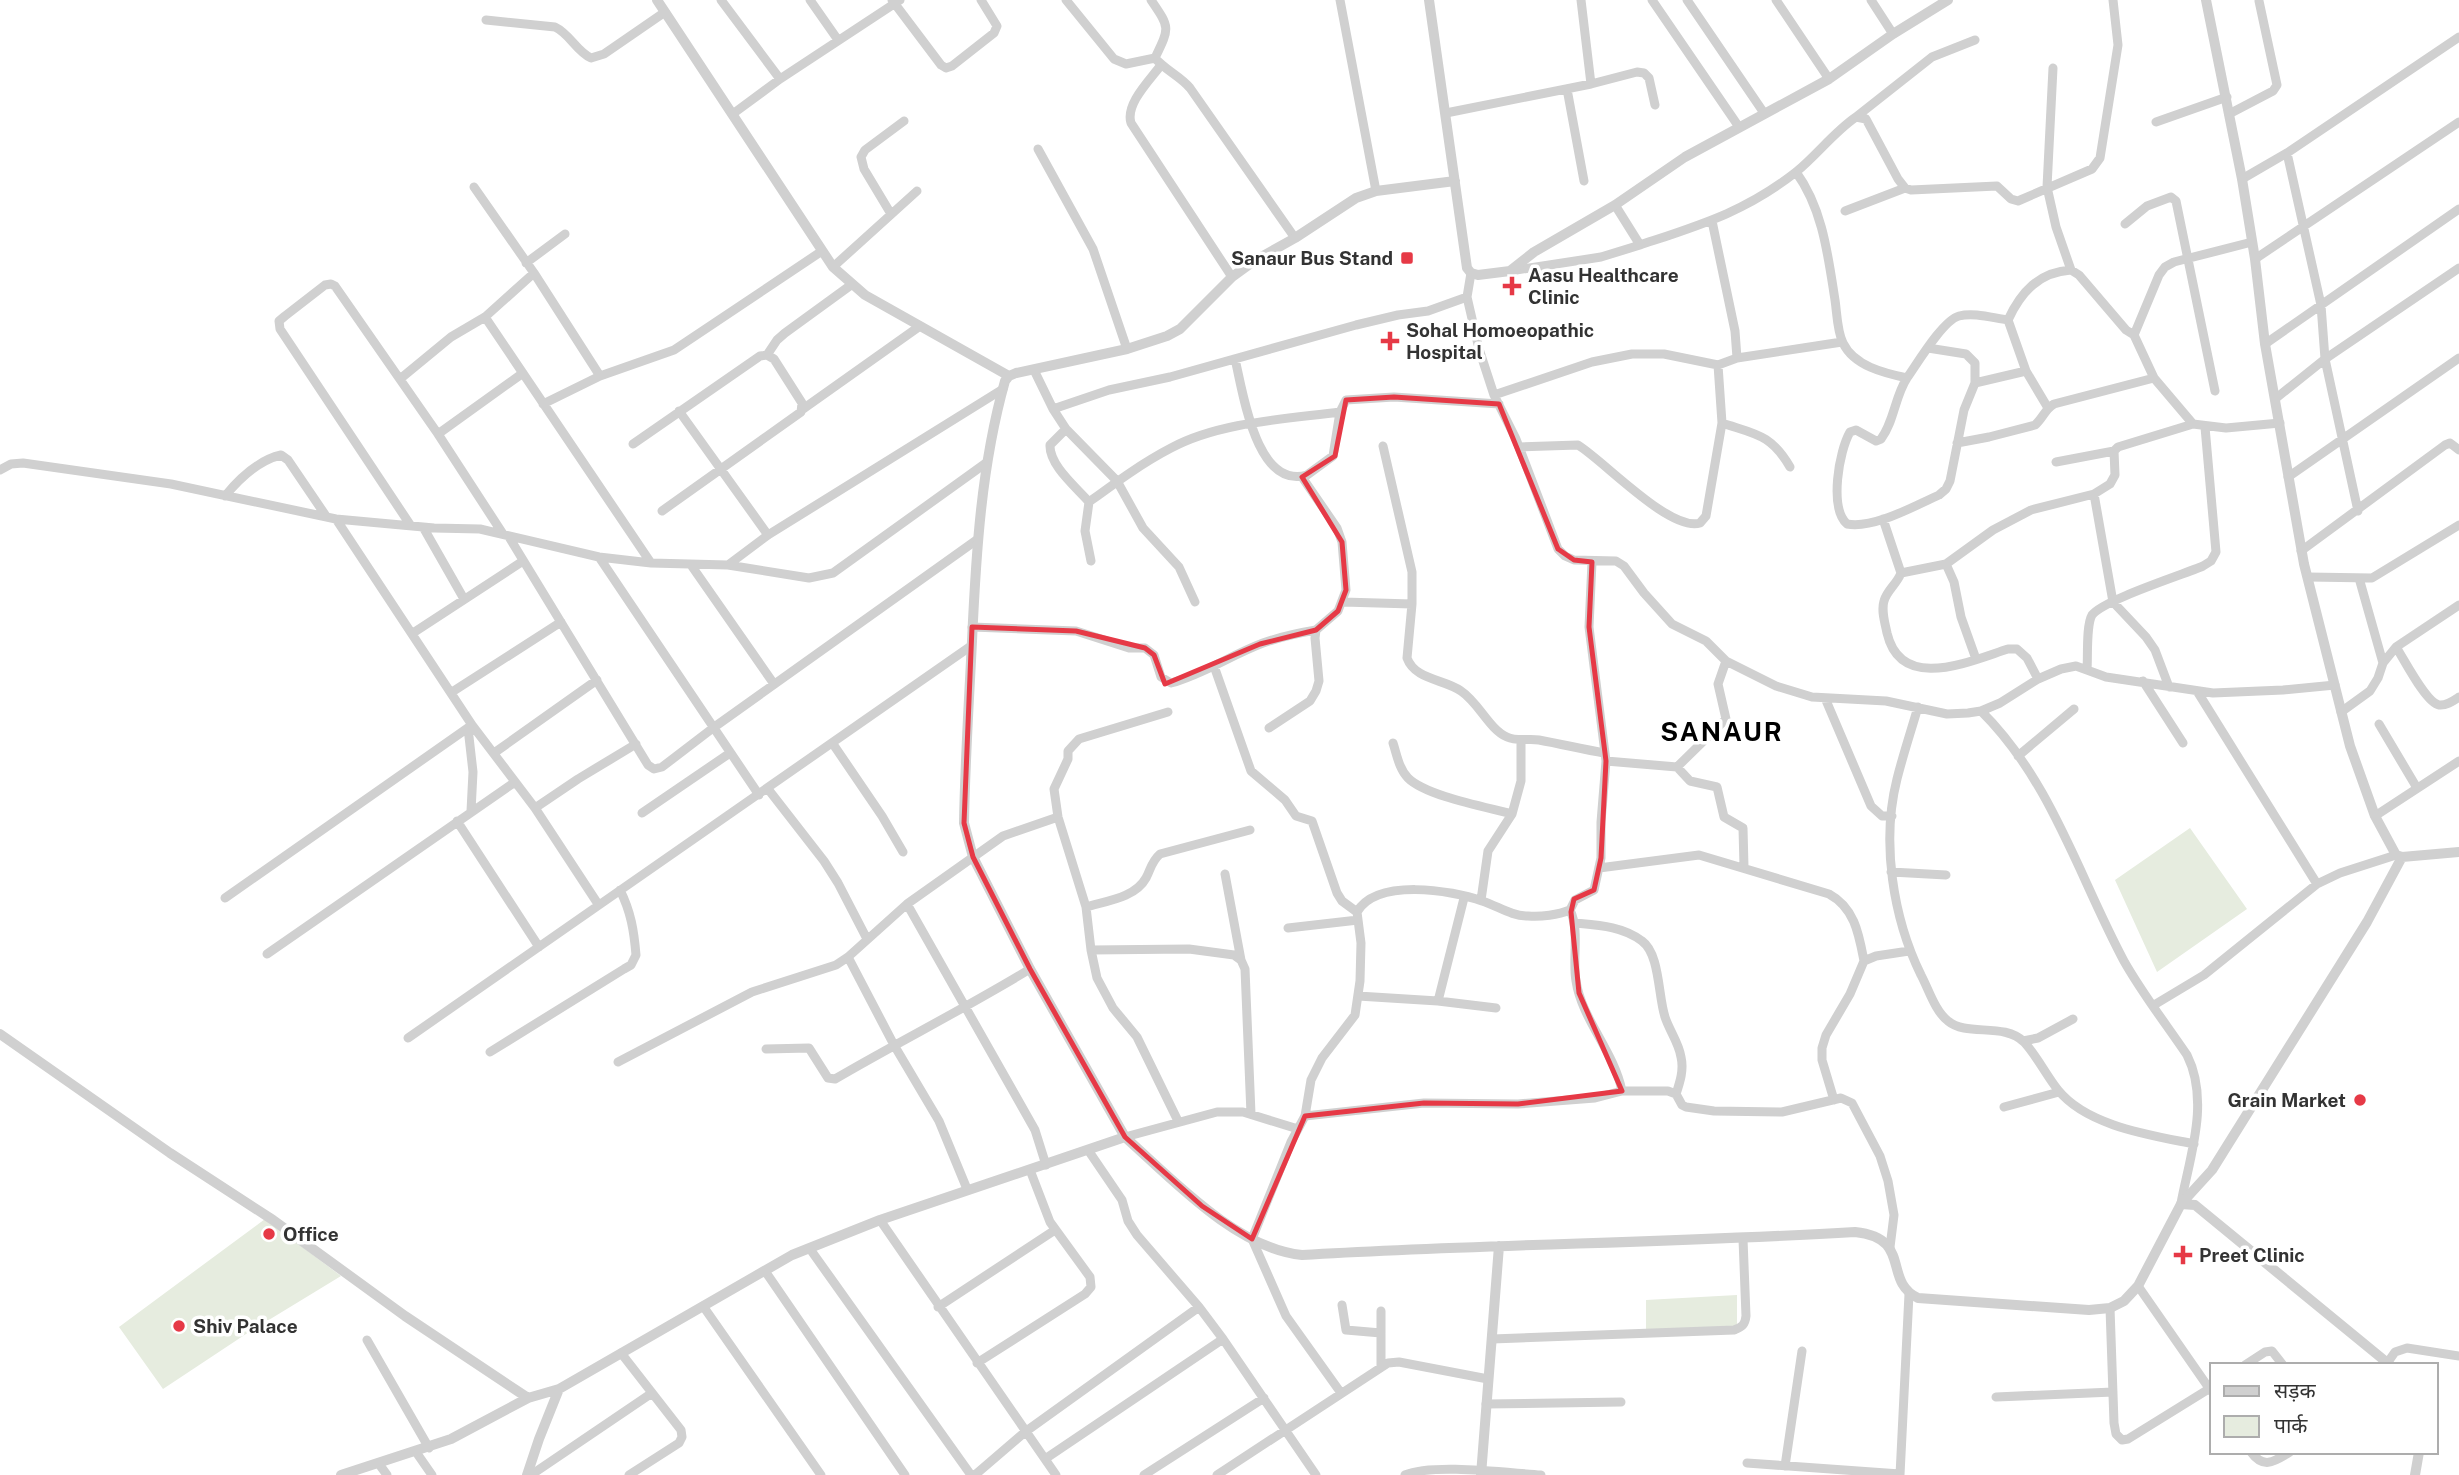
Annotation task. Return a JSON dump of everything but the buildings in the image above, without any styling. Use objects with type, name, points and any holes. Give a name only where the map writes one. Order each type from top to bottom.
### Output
[{"type":"street","points":[[657,0],[833,267],[851,285],[1009,376],[1127,349],[1167,336],[1180,329],[1232,277],[1356,198],[1376,191],[1455,181]]},
{"type":"street","points":[[721,0],[780,79]]},
{"type":"street","points":[[810,0],[838,40]]},
{"type":"street","points":[[734,113],[896,1],[941,65],[946,68],[952,66],[994,33],[997,26],[981,0]]},
{"type":"street","points":[[1066,0],[1114,60],[1126,64],[1158,61],[1181,77],[1295,238]]},
{"type":"street","points":[[1151,0],[1167,24],[1167,32],[1158,61],[1132,107],[1129,115],[1131,123],[1232,277]]},
{"type":"street","points":[[1340,0],[1376,191]]},
{"type":"street","points":[[1429,0],[1468,268],[1471,273],[1467,297],[1479,349],[1496,400],[1519,447],[1558,549],[1565,556],[1592,562],[1608,559],[1624,566],[1662,615],[1683,630],[1706,641],[1726,661],[1798,694],[1886,701],[1947,714],[1981,711],[2000,703],[2038,679],[2076,666],[2106,677],[2213,693],[2335,685]]},
{"type":"street","points":[[1581,0],[1591,84]]},
{"type":"street","points":[[1652,0],[1740,127]]},
{"type":"street","points":[[1687,0],[1765,113]]},
{"type":"street","points":[[1776,0],[1829,79]]},
{"type":"street","points":[[1871,0],[1893,34]]},
{"type":"street","points":[[1510,271],[1534,252],[1615,205],[1685,158],[1829,79],[1948,0]]},
{"type":"street","points":[[1856,117],[1866,119],[1898,179],[1905,188],[1911,190],[1997,186],[2011,199],[2018,201],[2092,169],[2099,158],[2118,46],[2113,0]]},
{"type":"street","points":[[2206,0],[2242,179],[2265,344],[2301,551],[2350,746],[2375,816],[2390,848],[2399,856]]},
{"type":"street","points":[[2230,114],[2273,90],[2277,85],[2259,1]]},
{"type":"street","points":[[486,20],[555,27],[584,55],[591,58],[604,54],[665,12]]},
{"type":"street","points":[[2242,179],[2287,153],[2459,37]]},
{"type":"street","points":[[1471,273],[1478,275],[1601,257],[1713,221],[1748,205],[1796,172],[1856,117],[1932,57],[1975,40]]},
{"type":"street","points":[[2053,68],[2047,187],[2056,227],[2071,270],[2079,275],[2126,330],[2134,335],[2154,378],[2193,424]]},
{"type":"street","points":[[1446,113],[1591,84],[1627,74],[1644,73],[1649,78],[1656,105]]},
{"type":"street","points":[[1567,89],[1584,181]]},
{"type":"street","points":[[2156,122],[2227,97]]},
{"type":"street","points":[[891,214],[864,169],[861,157],[865,150],[904,121]]},
{"type":"street","points":[[2255,260],[2459,122]]},
{"type":"street","points":[[1038,149],[1093,249],[1127,349]]},
{"type":"street","points":[[2287,153],[2320,305],[2325,359],[2358,511]]},
{"type":"street","points":[[1796,172],[1813,198],[1828,254],[1842,342],[1852,355],[1864,364],[1907,378]]},
{"type":"street","points":[[474,187],[534,273],[600,376]]},
{"type":"street","points":[[1845,211],[1905,188]]},
{"type":"street","points":[[833,267],[917,191]]},
{"type":"street","points":[[2125,224],[2147,206],[2173,198],[2176,201],[2215,391]]},
{"type":"street","points":[[1615,205],[1640,246]]},
{"type":"street","points":[[2265,344],[2459,209]]},
{"type":"street","points":[[1713,221],[1735,331],[1737,358]]},
{"type":"street","points":[[526,263],[565,234]]},
{"type":"street","points":[[2134,335],[2159,275],[2165,267],[2174,262],[2252,242]]},
{"type":"street","points":[[543,404],[600,376],[684,344],[822,251]]},
{"type":"street","points":[[2275,399],[2325,359],[2459,268]]},
{"type":"street","points":[[2008,320],[2029,286],[2050,274],[2071,270]]},
{"type":"street","points":[[400,379],[461,330],[485,317],[534,273]]},
{"type":"street","points":[[411,526],[284,338],[279,325],[279,321],[325,285],[335,286],[438,434],[523,561],[648,765],[654,769],[662,767],[978,539]]},
{"type":"street","points":[[767,355],[785,332],[851,285]]},
{"type":"street","points":[[1053,409],[1109,390],[1356,325],[1428,311],[1467,297]]},
{"type":"street","points":[[1928,348],[1966,354],[1975,363],[1975,383],[1964,410],[1950,481],[1946,489],[1938,495],[1883,519],[1854,525],[1843,520],[1837,469],[1850,432],[1856,430],[1876,441],[1881,439],[1907,378],[1928,348],[1949,320],[1960,316],[1981,316],[2008,320]]},
{"type":"street","points":[[485,317],[651,563]]},
{"type":"street","points":[[2008,320],[2026,371],[2048,408]]},
{"type":"street","points":[[662,511],[920,326]]},
{"type":"street","points":[[1235,359],[1251,423],[1267,460],[1282,475],[1302,477],[1334,456],[1339,412],[1346,400],[1373,397],[1496,400],[1592,362],[1632,354],[1664,354],[1718,365],[1737,358],[1842,342]]},
{"type":"street","points":[[633,444],[760,356],[767,355],[774,359],[802,403],[803,409]]},
{"type":"street","points":[[2288,477],[2459,358]]},
{"type":"street","points":[[1519,447],[1578,444],[1653,505],[1687,524],[1695,524],[1706,516],[1722,423],[1718,365]]},
{"type":"street","points":[[1034,370],[1066,429],[1117,481],[1143,528],[1179,567],[1195,602]]},
{"type":"street","points":[[1975,383],[2026,371]]},
{"type":"street","points":[[438,434],[523,373]]},
{"type":"street","points":[[1009,376],[1003,389],[986,463],[978,539],[964,823],[973,857],[1030,969],[1125,1137],[1202,1206],[1271,1249],[1302,1255],[1435,1247],[1743,1239],[1855,1232],[1873,1234],[1889,1247]]},
{"type":"street","points":[[1957,443],[2035,425],[2048,408],[2154,378]]},
{"type":"street","points":[[728,565],[768,535],[1003,389]]},
{"type":"street","points":[[679,411],[768,535]]},
{"type":"street","points":[[1091,561],[1085,531],[1089,502],[1172,447],[1251,423],[1339,412]]},
{"type":"street","points":[[1722,423],[1767,438],[1780,449],[1790,467]]},
{"type":"street","points":[[2056,462],[2114,451],[2118,447],[2193,424],[2226,428],[2280,423]]},
{"type":"street","points":[[2087,670],[2091,617],[2113,602],[2203,566],[2211,561],[2216,552],[2205,427]]},
{"type":"street","points":[[1066,429],[1050,445],[1050,452],[1055,462],[1089,502]]},
{"type":"street","points":[[2301,551],[2445,445],[2450,443],[2459,450]]},
{"type":"street","points":[[1383,446],[1396,509],[1410,556],[1412,604],[1407,658],[1410,667],[1461,690],[1482,710],[1497,731],[1506,737],[1535,740],[1605,757],[1677,767],[1690,781],[1717,788],[1724,817],[1743,828],[1744,867]]},
{"type":"street","points":[[2038,679],[2018,649],[2008,649],[1948,667],[1919,668],[1901,659],[1893,651],[1883,603],[1901,573],[1946,564],[1993,530],[2031,510],[2094,494],[2110,484],[2115,475],[2114,451]]},
{"type":"street","points":[[225,496],[238,480],[281,455],[288,460],[326,516]]},
{"type":"street","points":[[0,470],[11,464],[23,463],[171,484],[336,519],[480,529],[599,557],[651,563],[728,565],[809,578],[833,573],[986,463]]},
{"type":"street","points":[[972,627],[1076,631],[1129,648],[1145,648],[1154,655],[1161,677],[1171,683],[1190,678],[1260,644],[1316,630],[1338,611],[1343,602],[1346,575],[1342,542],[1330,516],[1302,477]]},
{"type":"street","points":[[2094,494],[2113,602],[2146,637],[2160,659],[2169,687]]},
{"type":"street","points":[[336,519],[453,692],[470,726],[535,808],[598,904]]},
{"type":"street","points":[[1883,519],[1901,573]]},
{"type":"street","points":[[2308,577],[2372,578],[2459,525]]},
{"type":"street","points":[[423,527],[464,599]]},
{"type":"street","points":[[599,557],[759,795]]},
{"type":"street","points":[[413,633],[523,561]]},
{"type":"street","points":[[1592,562],[1589,627],[1605,757],[1599,868],[1594,890],[1575,900],[1570,910],[1575,923],[1574,961],[1579,993],[1619,1075],[1622,1091]]},
{"type":"street","points":[[1946,564],[1954,582],[1961,617],[1976,659]]},
{"type":"street","points":[[691,565],[775,684]]},
{"type":"street","points":[[2359,578],[2383,663]]},
{"type":"street","points":[[1343,602],[1412,604]]},
{"type":"street","points":[[2342,712],[2370,691],[2383,663],[2396,648],[2459,605]]},
{"type":"street","points":[[453,692],[561,622]]},
{"type":"street","points":[[1269,727],[1310,701],[1316,691],[1319,681],[1316,630]]},
{"type":"street","points":[[408,1038],[971,646]]},
{"type":"street","points":[[2396,648],[2430,700],[2439,705],[2459,697]]},
{"type":"street","points":[[1677,767],[1726,719],[1718,684],[1726,661]]},
{"type":"street","points":[[1214,666],[1251,771],[1285,800],[1296,816],[1312,821],[1337,893],[1358,916]]},
{"type":"street","points":[[494,753],[597,680]]},
{"type":"street","points":[[2143,681],[2183,743]]},
{"type":"street","points":[[2197,691],[2317,884]]},
{"type":"street","points":[[1825,698],[1871,806],[1882,816],[1892,816]]},
{"type":"street","points":[[1918,707],[1896,780],[1891,872],[1909,951],[1939,1011],[1957,1026],[2004,1032],[2023,1041],[2059,1092],[2078,1108],[2109,1123],[2147,1135],[2194,1144]]},
{"type":"street","points":[[2018,757],[2074,709]]},
{"type":"street","points":[[1305,1116],[1424,1103],[1518,1104],[1595,1098],[1622,1091],[1668,1091],[1676,1094],[1686,1107],[1748,1113],[1782,1112],[1847,1099],[1852,1103],[1885,1169],[1894,1215],[1889,1247],[1904,1288],[1909,1294],[1918,1298],[2090,1310],[2110,1308],[2124,1301],[2138,1286],[2180,1204],[2197,1130],[2193,1068],[2124,961],[2045,796],[1999,728],[1981,711]]},
{"type":"street","points":[[1168,712],[1079,739],[1072,746],[1054,789],[1058,817],[1086,907],[1091,950],[1103,992],[1137,1037],[1178,1121]]},
{"type":"street","points":[[2379,724],[2417,788]]},
{"type":"street","points":[[470,726],[473,772],[471,811]]},
{"type":"street","points":[[225,898],[470,726]]},
{"type":"street","points":[[1480,900],[1488,851],[1511,814],[1521,781],[1521,740]]},
{"type":"street","points":[[1393,743],[1401,768],[1414,783],[1446,797],[1511,814]]},
{"type":"street","points":[[535,808],[636,744]]},
{"type":"street","points":[[833,744],[903,852]]},
{"type":"street","points":[[642,813],[730,753]]},
{"type":"street","points":[[2375,816],[2459,761]]},
{"type":"street","points":[[267,954],[515,782]]},
{"type":"street","points":[[768,789],[824,861],[867,939]]},
{"type":"street","points":[[618,1062],[752,992],[836,965],[907,904],[1003,836],[1058,817]]},
{"type":"street","points":[[457,821],[539,947]]},
{"type":"street","points":[[1086,907],[1129,895],[1146,879],[1154,859],[1160,854],[1250,830]]},
{"type":"street","points":[[2154,1005],[2204,975],[2317,884],[2340,873],[2399,856],[2459,852]]},
{"type":"street","points":[[1599,868],[1699,855],[1744,867],[1838,899],[1854,919],[1864,961],[1822,1048],[1822,1059],[1834,1100]]},
{"type":"street","points":[[2180,1204],[2212,1170],[2367,922],[2399,856]]},
{"type":"street","points":[[1891,872],[1946,875]]},
{"type":"street","points":[[1225,874],[1245,969],[1251,1114]]},
{"type":"street","points":[[1341,1393],[1286,1315],[1252,1239],[1305,1116],[1311,1080],[1322,1058],[1355,1015],[1361,943],[1358,916],[1363,901],[1394,892],[1427,889],[1480,900],[1530,917],[1570,910]]},
{"type":"street","points":[[490,1052],[625,969],[635,960],[631,915],[620,890]]},
{"type":"street","points":[[1438,1001],[1464,898]]},
{"type":"street","points":[[907,904],[1035,1129],[1046,1165]]},
{"type":"street","points":[[1288,928],[1358,916]]},
{"type":"street","points":[[1575,923],[1606,926],[1630,933],[1650,948],[1665,1018],[1681,1054],[1682,1068],[1676,1094]]},
{"type":"street","points":[[1091,950],[1189,949],[1234,955],[1241,960]]},
{"type":"street","points":[[1864,961],[1876,956],[1909,951]]},
{"type":"street","points":[[848,957],[894,1045],[939,1121],[967,1189]]},
{"type":"street","points":[[766,1049],[810,1048],[832,1080],[968,1008],[1030,969]]},
{"type":"street","points":[[1358,996],[1496,1008]]},
{"type":"street","points":[[2023,1041],[2038,1038],[2073,1019]]},
{"type":"street","points":[[0,1034],[170,1153],[273,1220],[405,1316],[528,1398]]},
{"type":"street","points":[[2004,1107],[2059,1092]]},
{"type":"street","points":[[341,1475],[429,1448],[465,1433],[528,1398],[559,1389],[792,1255],[880,1220],[1125,1137],[1217,1112],[1243,1111],[1298,1129]]},
{"type":"street","points":[[1088,1150],[1122,1200],[1128,1221],[1137,1235],[1199,1307],[1317,1475]]},
{"type":"street","points":[[977,1363],[1085,1294],[1091,1287],[1090,1277],[1055,1230],[1030,1171]]},
{"type":"street","points":[[2180,1204],[2195,1205],[2389,1363],[2395,1352],[2407,1348],[2459,1356]]},
{"type":"street","points":[[880,1220],[1056,1475]]},
{"type":"street","points":[[938,1307],[1055,1230]]},
{"type":"street","points":[[1492,1339],[1734,1330],[1745,1323],[1746,1316],[1743,1239]]},
{"type":"street","points":[[1481,1473],[1499,1246]]},
{"type":"street","points":[[810,1249],[973,1475],[1025,1432],[1199,1307]]},
{"type":"street","points":[[765,1271],[905,1475]]},
{"type":"street","points":[[2138,1286],[2210,1389]]},
{"type":"street","points":[[1747,1463],[1900,1475],[1909,1294]]},
{"type":"street","points":[[1342,1305],[1346,1330],[1381,1333]]},
{"type":"street","points":[[704,1306],[821,1475]]},
{"type":"street","points":[[2110,1308],[2113,1423],[2116,1434],[2122,1440],[2210,1391]]},
{"type":"street","points":[[1381,1311],[1381,1367]]},
{"type":"street","points":[[1045,1459],[1223,1339]]},
{"type":"street","points":[[367,1340],[429,1448]]},
{"type":"street","points":[[1785,1466],[1802,1351]]},
{"type":"street","points":[[2248,1363],[2265,1352],[2272,1351],[2281,1363]]},
{"type":"street","points":[[621,1353],[681,1430],[682,1437],[679,1443],[629,1475]]},
{"type":"street","points":[[1217,1475],[1388,1363],[1399,1362],[1488,1379]]},
{"type":"street","points":[[529,1475],[538,1439],[559,1389]]},
{"type":"street","points":[[1996,1397],[2113,1392]]},
{"type":"street","points":[[529,1475],[652,1393]]},
{"type":"street","points":[[1144,1475],[1264,1398]]},
{"type":"street","points":[[1486,1404],[1621,1402]]},
{"type":"street","points":[[416,1452],[432,1475]]},
{"type":"street","points":[[2253,1454],[2265,1464],[2287,1454]]},
{"type":"street","points":[[2415,1475],[2418,1454]]},
{"type":"street","points":[[379,1464],[387,1475]]},
{"type":"street","points":[[1405,1475],[1417,1470],[1541,1475]]},
{"type":"highlighted area","points":[[1394,397],[1499,404],[1558,549],[1574,560],[1592,562],[1589,627],[1606,761],[1601,858],[1594,890],[1574,899],[1571,912],[1579,993],[1622,1091],[1518,1104],[1424,1103],[1305,1116],[1252,1239],[1202,1206],[1125,1137],[1030,969],[973,857],[964,823],[972,627],[1076,631],[1145,648],[1154,655],[1165,684],[1260,644],[1316,630],[1338,611],[1346,590],[1342,542],[1302,477],[1335,456],[1346,400]]},
{"type":"green space","points":[[2190,828],[2247,909],[2157,972],[2115,880]]},
{"type":"green space","points":[[265,1219],[341,1276],[163,1389],[119,1327]]},
{"type":"green space","points":[[1737,1295],[1737,1334],[1646,1335],[1646,1300]]},
{"type":"place","name":"Sanaur Bus Stand","points":[[1407,258]]},
{"type":"place","name":"Aasu Healthcare Clinic","points":[[1512,286]]},
{"type":"place","name":"Sohal Homoeopathic Hospital","points":[[1390,341]]},
{"type":"place","name":"Grain Market","points":[[2360,1100]]},
{"type":"place","name":"Office","points":[[269,1234]]},
{"type":"place","name":"Preet Clinic","points":[[2183,1255]]},
{"type":"place","name":"Shiv Palace","points":[[179,1326]]},
{"type":"district","name":"SANAUR","points":[[1722,732]]}]
